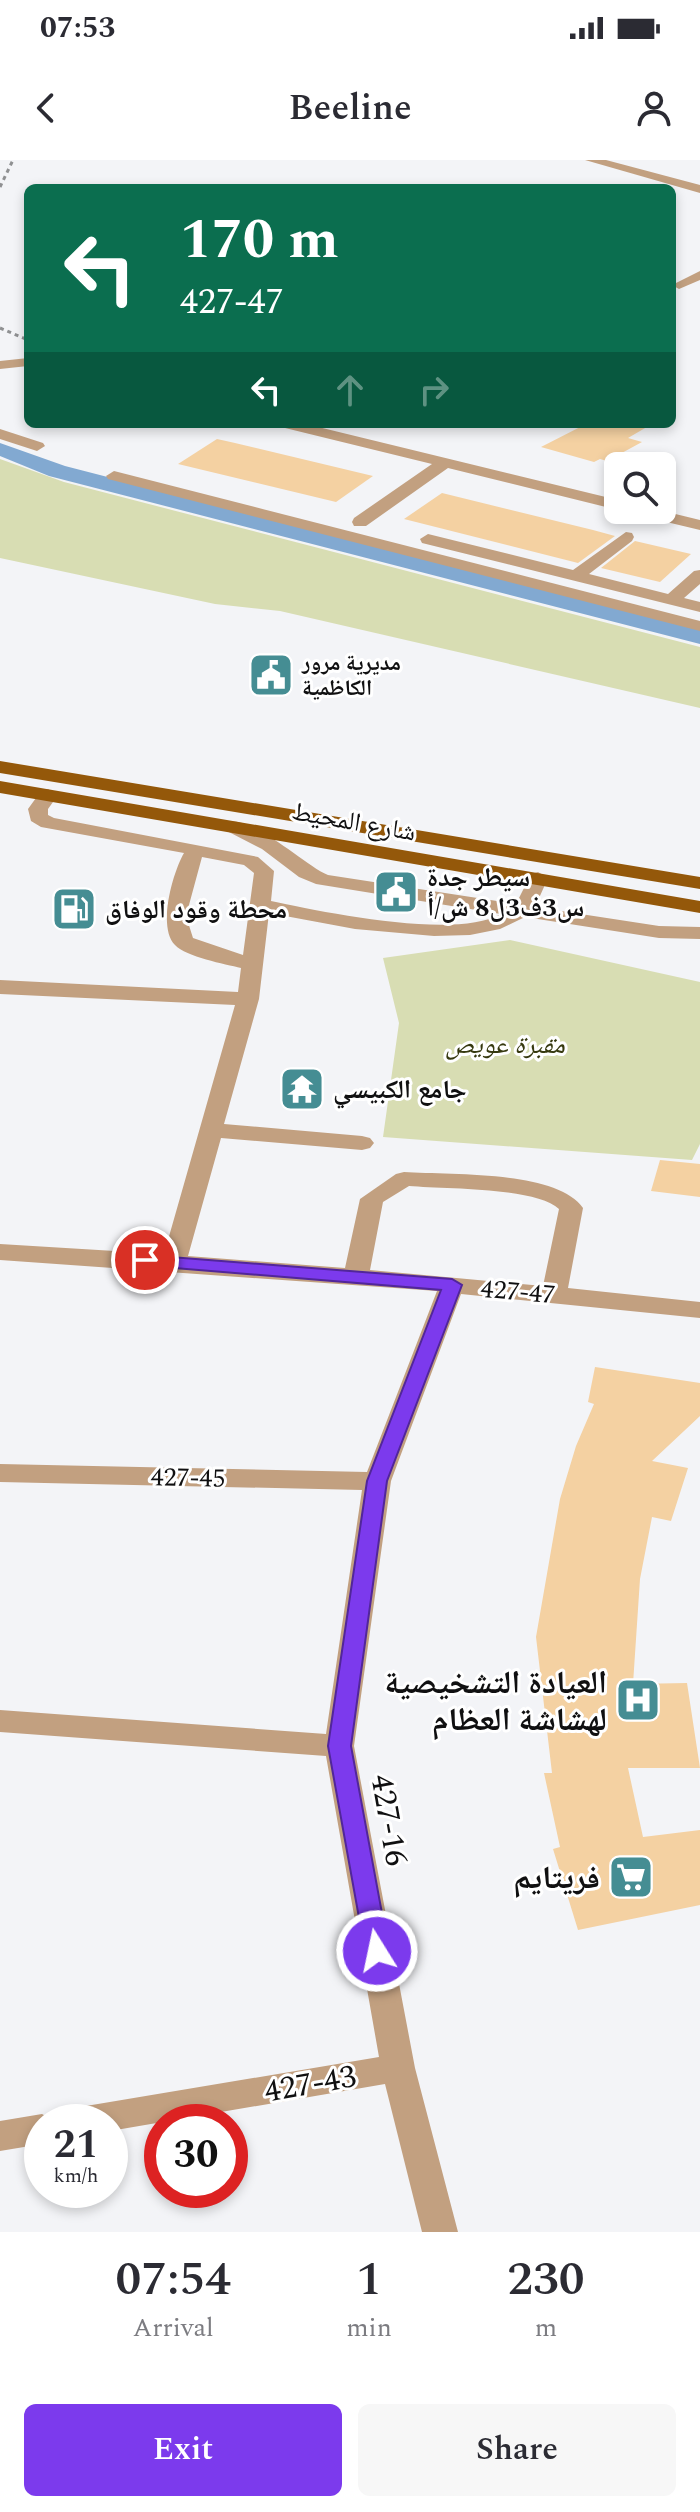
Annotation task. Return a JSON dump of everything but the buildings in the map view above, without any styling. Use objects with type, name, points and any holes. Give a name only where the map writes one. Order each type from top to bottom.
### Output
[{"type":"main road","name":"شارع المحيط","points":[[0,767],[700,883]]},
{"type":"main road","name":"شارع المحيط","points":[[0,787],[700,907]]},
{"type":"main road","points":[[466,867],[484,859],[484,847]]},
{"type":"main road","points":[[531,855],[520,865],[532,877]]},
{"type":"street","points":[[595,160],[700,189]]},
{"type":"street","points":[[679,285],[700,275]]},
{"type":"street","points":[[0,365],[24,362]]},
{"type":"street","points":[[303,428],[604,502]]},
{"type":"street","points":[[0,434],[37,446]]},
{"type":"street","points":[[360,522],[445,463]]},
{"type":"street","points":[[135,465],[700,607]]},
{"type":"street","points":[[114,476],[700,626]]},
{"type":"street","points":[[676,519],[700,525]]},
{"type":"street","points":[[576,576],[626,537]]},
{"type":"street","points":[[671,600],[700,575]]},
{"type":"street","points":[[48,795],[38,809],[38,817],[48,823],[242,858],[259,866],[265,877],[248,999],[174,1262]]},
{"type":"street","points":[[232,826],[269,845],[306,873],[323,880],[671,934],[700,933]]},
{"type":"street","points":[[196,850],[188,864],[176,916],[183,942],[212,954],[253,964]]},
{"type":"street","points":[[261,905],[350,922],[445,930],[488,925],[521,911],[532,877]]},
{"type":"street","points":[[0,987],[248,999]]},
{"type":"street","points":[[211,1130],[362,1143]]},
{"type":"street","points":[[356,1277],[372,1199],[404,1179],[536,1188],[561,1198],[571,1208],[554,1294]]},
{"type":"street","name":"427-47","points":[[0,1252],[356,1277],[700,1310]]},
{"type":"street","name":"427-16","points":[[440,2232],[398,2068],[339,1746],[377,1481],[452,1285]]},
{"type":"street","name":"427-45","points":[[0,1473],[377,1481]]},
{"type":"street","points":[[0,1721],[339,1746]]},
{"type":"street","name":"427-43","points":[[128,2114],[398,2068]]},
{"type":"street","points":[[0,2136],[24,2132]]},
{"type":"path","points":[[0,187],[13,160]]},
{"type":"path","points":[[0,328],[24,338]]},
{"type":"green space","points":[[0,459],[64,482],[700,647],[700,708],[280,611],[215,604],[0,558]]},
{"type":"green space","name":"مقبرة عويص","points":[[510,940],[700,982],[700,1144],[692,1160],[383,1137],[399,1023],[383,958]]},
{"type":"waterway","points":[[0,449],[57,471],[700,637]]},
{"type":"place","name":"مديرية مرور الكاظمية","points":[[271,675]]},
{"type":"place","name":"سيطر جدة س3ف3ل8 ش/أ","points":[[396,892]]},
{"type":"place","name":"محطة وقود الوفاق","points":[[74,909]]},
{"type":"place","name":"جامع الكبيسي","points":[[302,1089]]},
{"type":"place","name":"العيادة التشخيصية لهشاشة العظام","points":[[638,1700]]},
{"type":"place","name":"فريتايم","points":[[631,1877]]},
{"type":"route","points":[[145,1260],[452,1285],[377,1481],[339,1746],[377,1951]]}]
